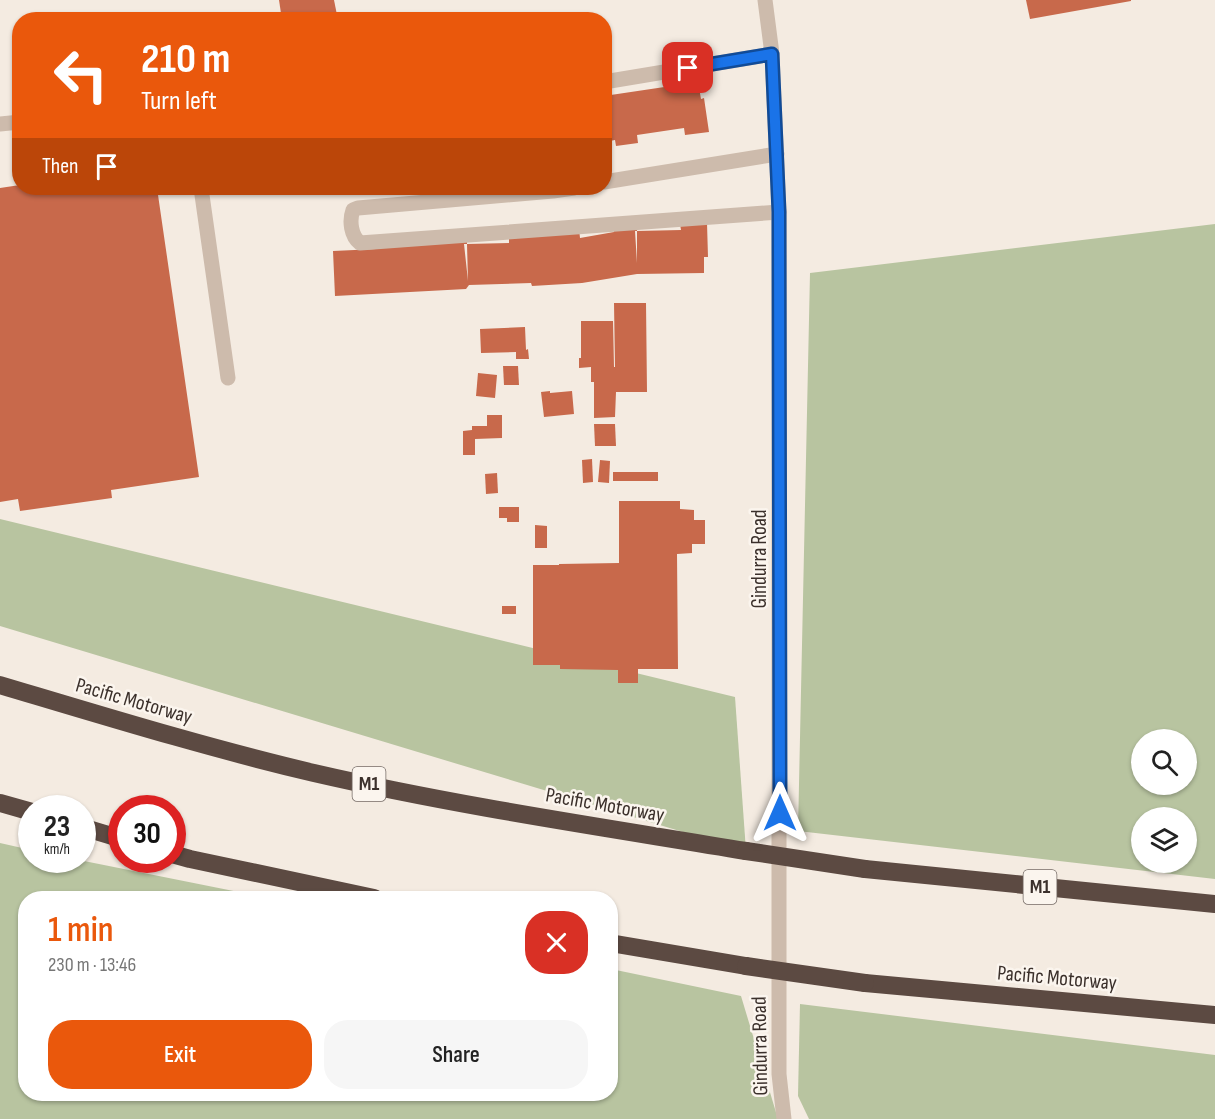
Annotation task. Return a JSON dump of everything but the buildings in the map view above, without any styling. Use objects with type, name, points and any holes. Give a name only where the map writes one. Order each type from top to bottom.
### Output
[{"type":"highway","name":"Pacific Motorway","points":[[0,685],[182,739],[314,773],[467,804],[865,869],[1215,904]]},
{"type":"highway","points":[[0,803],[18,808]]},
{"type":"highway","points":[[186,859],[340,891]]},
{"type":"highway","name":"Pacific Motorway","points":[[618,944],[865,983],[1215,1015]]},
{"type":"street","name":"Gindurra Road","points":[[765,0],[772,54],[779,212],[779,1074],[784,1119]]},
{"type":"street","points":[[612,81],[772,54]]},
{"type":"street","points":[[612,181],[777,154]]},
{"type":"street","points":[[202,195],[228,378]]},
{"type":"street","points":[[507,195],[358,208],[353,210],[351,215],[352,232],[360,243],[779,212]]},
{"type":"green space","points":[[1215,224],[1215,879],[1163,873],[1197,873],[1197,807],[1131,807],[1131,869],[798,831],[810,273]]},
{"type":"green space","points":[[0,519],[735,697],[746,851],[0,626]]},
{"type":"green space","points":[[0,843],[18,847],[18,873],[96,873],[96,863],[108,866],[108,873],[144,873],[233,891],[18,891],[18,1101],[618,1101],[618,970],[741,996],[778,1119],[0,1119]]},
{"type":"green space","points":[[800,1004],[1215,1055],[1215,1119],[809,1119],[798,1096]]},
{"type":"route","points":[[688,68],[772,54],[779,212],[780,813]]}]
